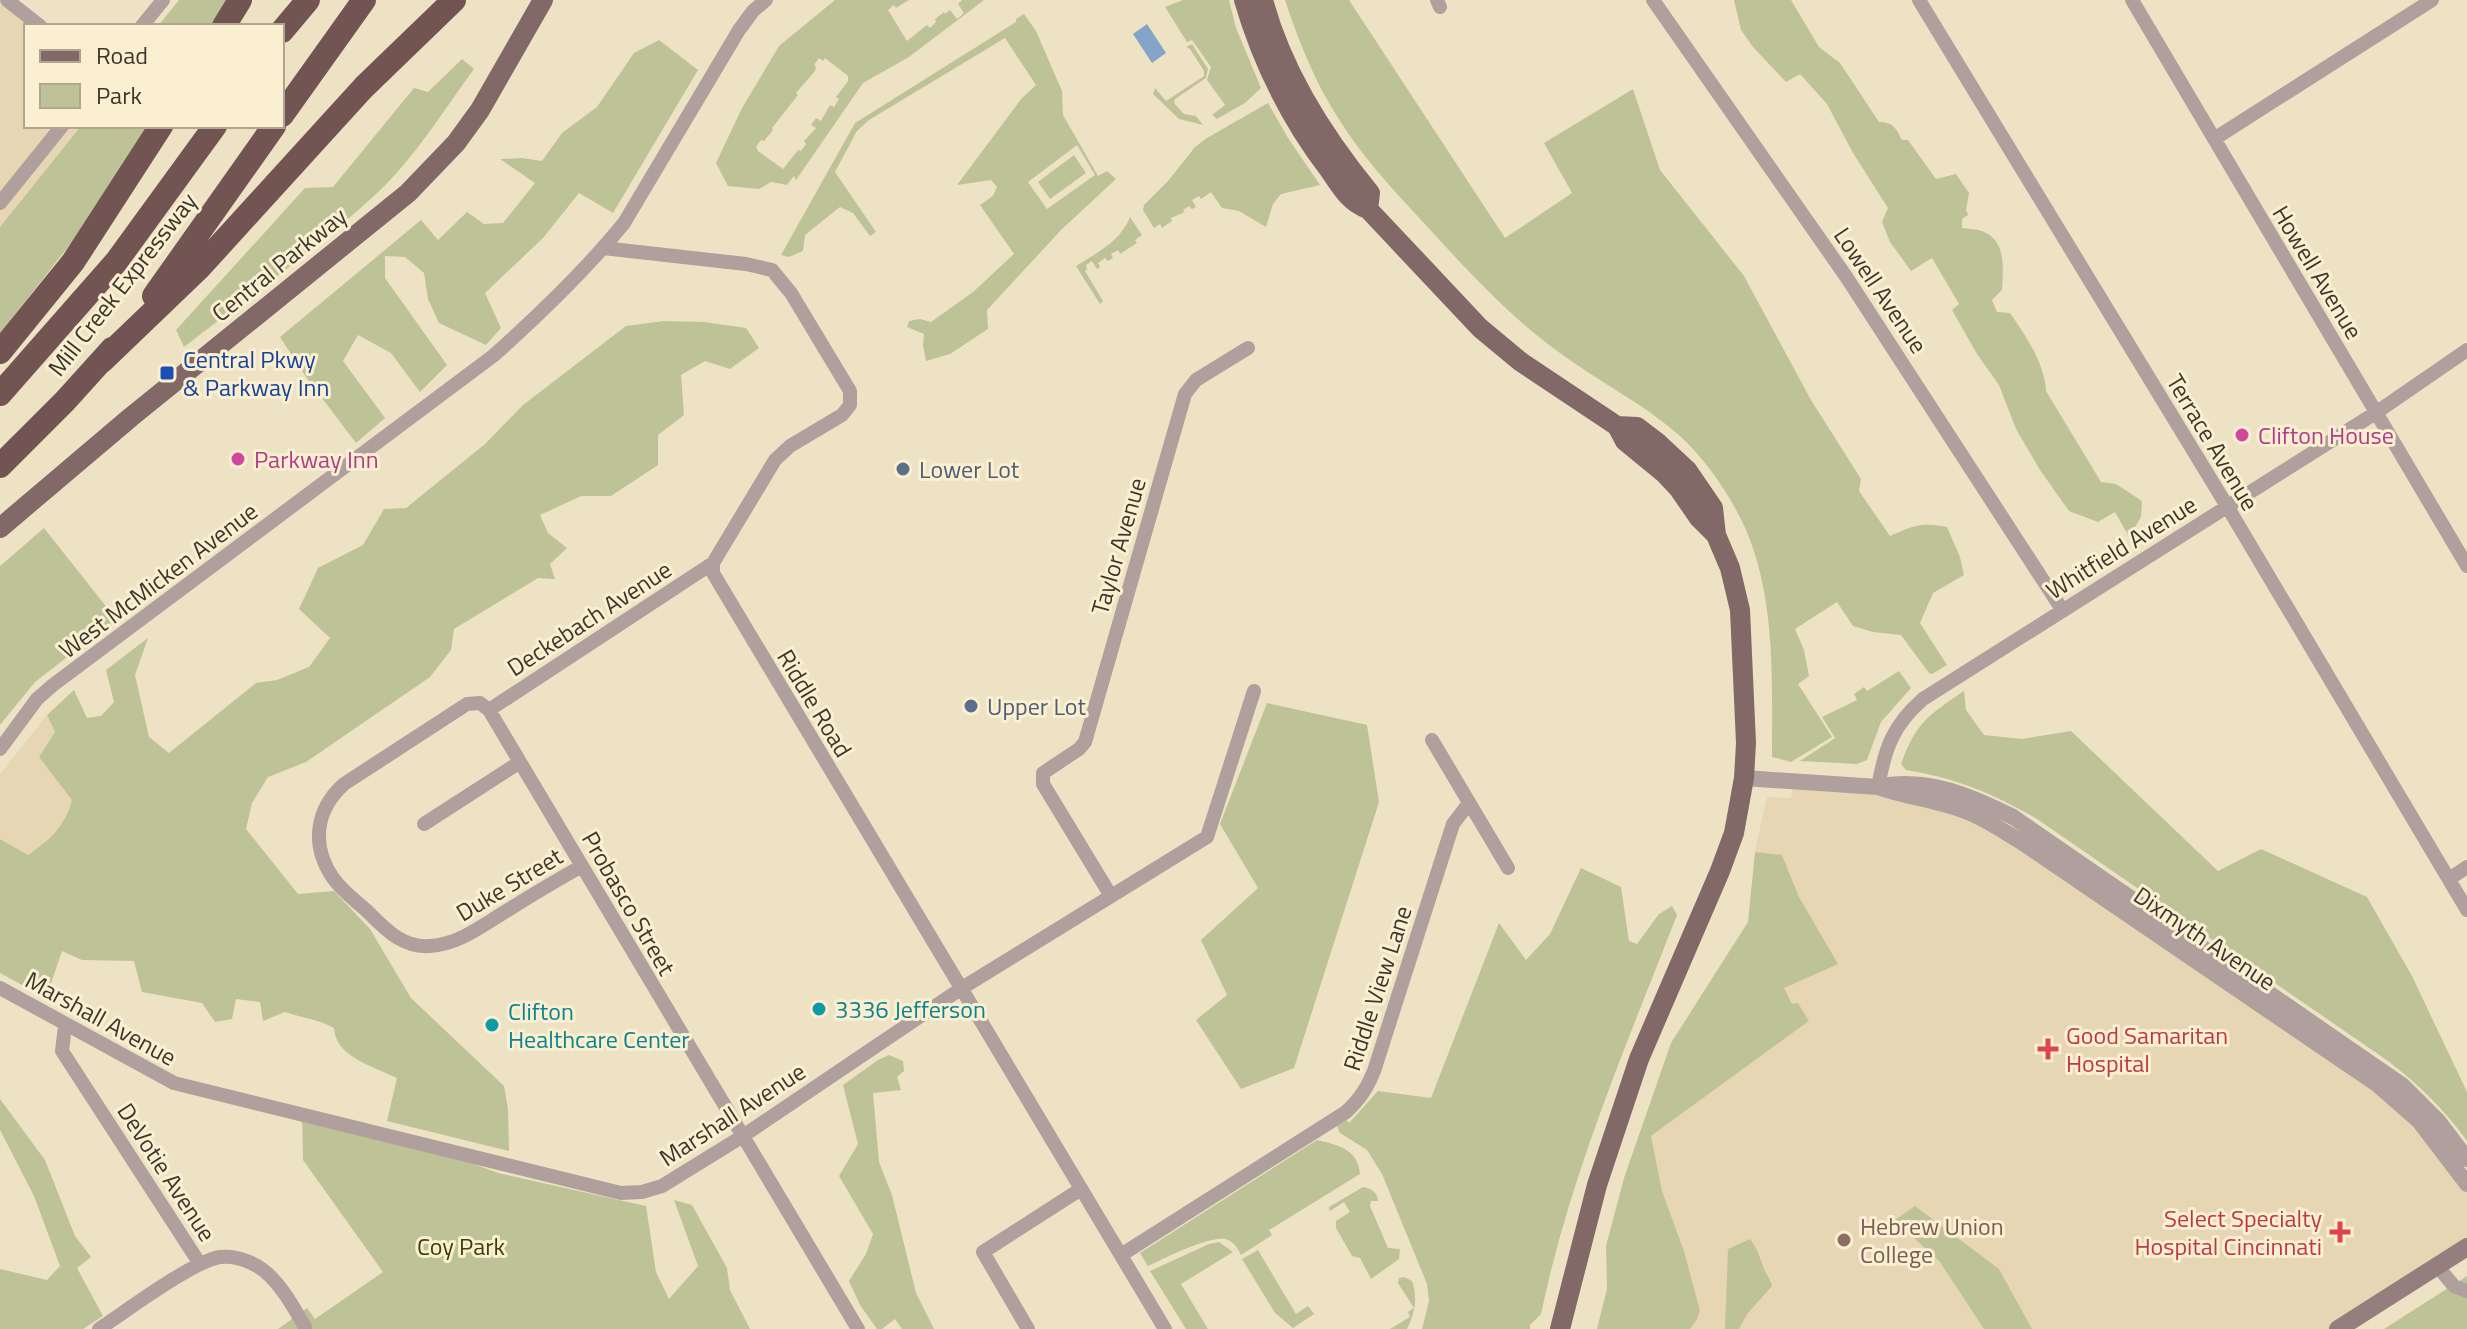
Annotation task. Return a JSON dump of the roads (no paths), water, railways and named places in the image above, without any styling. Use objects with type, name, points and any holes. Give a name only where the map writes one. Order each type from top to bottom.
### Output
[{"type":"highway","points":[[225,24],[240,0]]},
{"type":"highway","points":[[282,24],[285,0]]},
{"type":"highway","points":[[284,26],[308,0]]},
{"type":"highway","points":[[284,112],[364,0]]},
{"type":"highway","points":[[102,361],[200,267],[364,87],[454,0]]},
{"type":"highway","points":[[0,352],[73,262],[160,128]]},
{"type":"highway","name":"Mill Creek Expressway","points":[[0,394],[116,262],[214,128]]},
{"type":"highway","name":"Mill Creek Expressway","points":[[0,466],[102,361],[161,287],[273,128]]},
{"type":"main road","name":"Central Parkway","points":[[0,528],[131,417],[408,193],[456,143],[480,110],[543,0]]},
{"type":"main road","points":[[1244,0],[1259,47],[1294,118],[1354,204],[1368,209],[1448,296],[1501,346],[1543,378],[1617,426],[1637,427],[1687,470],[1713,508],[1716,535],[1730,568],[1740,610],[1746,743],[1744,778],[1734,833],[1639,1059],[1597,1185],[1560,1329]]},
{"type":"main road","points":[[1263,0],[1276,37],[1305,98],[1331,142],[1370,193],[1368,209]]},
{"type":"main road","points":[[2338,1329],[2467,1247]]},
{"type":"street","points":[[7,0],[37,24]]},
{"type":"street","points":[[144,24],[163,0]]},
{"type":"street","name":"West McMicken Avenue","points":[[0,749],[37,699],[53,685],[493,356],[525,328],[624,223],[739,30],[766,0]]},
{"type":"street","name":"Lowell Avenue","points":[[1653,0],[1863,302],[2063,611]]},
{"type":"street","name":"Terrace Avenue","points":[[1919,0],[2227,506],[2467,910]]},
{"type":"street","name":"Howell Avenue","points":[[2132,0],[2467,566]]},
{"type":"street","points":[[2214,139],[2432,0]]},
{"type":"street","points":[[0,203],[60,128]]},
{"type":"street","points":[[603,248],[746,264],[772,270],[791,293],[850,391],[850,405],[842,415],[790,446],[775,460],[713,563]]},
{"type":"street","name":"Taylor Avenue","points":[[1111,896],[1043,784],[1043,773],[1085,742],[1185,394],[1196,380],[1248,348]]},
{"type":"street","name":"Whitfield Avenue","points":[[1878,787],[1889,743],[1900,721],[1923,699],[2377,412],[2467,350]]},
{"type":"street","name":"Deckebach Avenue","points":[[489,710],[713,563]]},
{"type":"street","name":"Riddle Road","points":[[713,563],[713,573],[724,593],[1165,1329]]},
{"type":"street","name":"Marshall Avenue","points":[[0,988],[174,1083],[621,1193],[642,1192],[662,1186],[743,1136],[962,988],[1207,837],[1254,691]]},
{"type":"street","name":"Duke Street","points":[[489,710],[480,703],[467,704],[344,784],[328,802],[319,824],[322,859],[338,884],[390,934],[403,942],[429,946],[459,939],[582,866]]},
{"type":"street","name":"Probasco Street","points":[[489,710],[858,1329]]},
{"type":"street","points":[[1432,740],[1508,868]]},
{"type":"street","points":[[424,824],[520,762]]},
{"type":"street","name":"Dixmyth Avenue","points":[[1744,778],[1878,787],[1969,812],[2020,841],[2378,1085],[2419,1121],[2467,1184]]},
{"type":"street","name":"Dixmyth Avenue","points":[[1878,787],[1898,782],[1954,791],[2013,817],[2402,1085],[2439,1122],[2467,1159]]},
{"type":"street","name":"Riddle View Lane","points":[[1121,1255],[1346,1112],[1358,1100],[1368,1087],[1374,1071],[1453,824],[1469,803]]},
{"type":"street","points":[[2449,879],[2467,867]]},
{"type":"street","name":"DeVotie Avenue","points":[[65,1026],[62,1051],[200,1264],[224,1257],[236,1258],[261,1269],[283,1292],[305,1327]]},
{"type":"street","points":[[1028,1329],[983,1252],[1081,1189]]},
{"type":"street","points":[[99,1329],[200,1264]]},
{"type":"street","points":[[2437,1266],[2454,1286],[2467,1291]]},
{"type":"water","points":[[1147,24],[1166,53],[1152,63],[1133,34]]},
{"type":"place","name":"Central Pkwy & Parkway Inn","points":[[167,373]]},
{"type":"place","name":"Clifton House","points":[[2242,435]]},
{"type":"place","name":"Parkway Inn","points":[[238,459]]},
{"type":"place","name":"Lower Lot","points":[[903,469]]},
{"type":"place","name":"Upper Lot","points":[[971,706]]},
{"type":"place","name":"3336 Jefferson","points":[[819,1009]]},
{"type":"place","name":"Clifton Healthcare Center","points":[[492,1025]]},
{"type":"place","name":"Good Samaritan Hospital","points":[[2048,1049]]},
{"type":"place","name":"Select Specialty Hospital Cincinnati","points":[[2340,1232]]},
{"type":"place","name":"Hebrew Union College","points":[[1844,1240]]},
{"type":"park label","name":"Coy Park","points":[[461,1246]]}]
